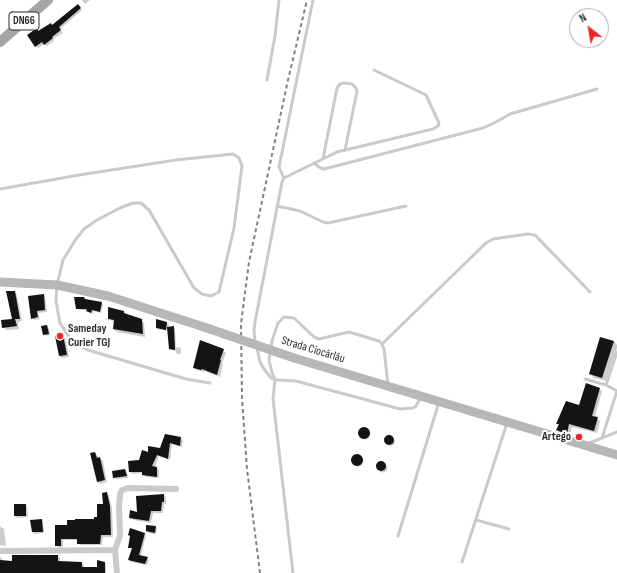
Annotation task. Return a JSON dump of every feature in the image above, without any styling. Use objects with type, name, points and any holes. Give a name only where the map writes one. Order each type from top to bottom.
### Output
[{"type":"main road","name":"DN66","points":[[0,42],[48,0]]},
{"type":"main road","name":"Strada Ciocârlău","points":[[0,282],[57,285],[108,296],[294,358],[617,454]]},
{"type":"street","points":[[117,573],[115,550],[120,535],[119,507],[120,494],[122,490],[128,488],[176,489]]},
{"type":"street","points":[[0,551],[115,550]]},
{"type":"lane","points":[[267,80],[275,36],[279,0]]},
{"type":"lane","points":[[284,178],[279,166],[313,0]]},
{"type":"lane","points":[[374,70],[426,95],[439,123],[438,126],[433,129],[331,154],[284,178],[277,206],[254,330],[254,337],[260,362],[267,374],[275,379],[296,381],[400,409],[413,408],[416,406],[421,395]]},
{"type":"lane","points":[[323,159],[337,88],[340,84],[344,83],[352,84],[357,91],[345,150]]},
{"type":"lane","points":[[314,163],[324,169],[475,130],[496,122],[510,114],[597,89]]},
{"type":"lane","points":[[0,189],[176,160],[233,154],[239,158],[242,166],[234,228],[219,292],[211,296],[202,294],[194,288],[149,210],[141,203],[120,208],[97,220],[84,229],[63,260],[57,285],[56,301],[60,323],[76,344],[88,350],[186,379],[210,383]]},
{"type":"lane","points":[[277,206],[300,211],[322,222],[328,223],[406,206]]},
{"type":"lane","points":[[382,344],[486,243],[493,239],[528,234],[535,235],[590,292]]},
{"type":"lane","points":[[293,573],[273,400],[275,379],[269,360],[272,341],[278,323],[284,317],[294,318],[314,337],[319,339],[349,332],[379,341],[382,344],[388,385]]},
{"type":"lane","points":[[606,385],[617,352]]},
{"type":"lane","points":[[585,379],[617,390],[602,438]]},
{"type":"lane","points":[[398,536],[440,401]]},
{"type":"lane","points":[[462,562],[508,422]]},
{"type":"lane","points":[[585,445],[617,432]]},
{"type":"lane","points":[[476,520],[509,529]]},
{"type":"building","points":[[78,4],[81,8],[59,27],[61,30],[52,37],[53,38],[44,45],[42,42],[35,47],[27,35],[37,28],[38,31],[51,23],[52,25]]},
{"type":"building","points":[[6,291],[15,291],[20,319],[15,319],[17,326],[2,328],[1,320],[12,319]]},
{"type":"building","points":[[44,294],[45,310],[37,311],[38,317],[31,319],[28,296]]},
{"type":"building","points":[[74,297],[84,297],[85,299],[102,302],[100,312],[92,310],[91,313],[86,311],[87,309],[76,309]]},
{"type":"building","points":[[108,307],[124,311],[124,313],[142,319],[143,334],[113,329],[114,320],[108,319]]},
{"type":"building","points":[[156,319],[167,322],[166,330],[156,328]]},
{"type":"building","points":[[47,325],[49,334],[43,335],[41,326]]},
{"type":"building","points":[[174,326],[175,350],[169,349],[167,327]]},
{"type":"building","points":[[63,335],[67,355],[59,356],[55,336]]},
{"type":"building","points":[[600,337],[614,341],[602,378],[589,374]]},
{"type":"building","points":[[200,340],[224,349],[217,375],[202,369],[193,368]]},
{"type":"building","points":[[586,383],[600,388],[592,416],[598,417],[594,431],[569,424],[567,434],[556,430],[559,424],[556,424],[566,401],[579,405]]},
{"type":"building","points":[[362,427],[366,427],[370,433],[366,439],[362,439],[358,435],[358,431]]},
{"type":"building","points":[[165,434],[181,437],[180,446],[170,443],[168,459],[157,455],[152,466],[157,467],[157,477],[142,475],[142,472],[129,472],[128,461],[139,460],[142,450],[148,452],[148,446],[160,448]]},
{"type":"building","points":[[389,435],[394,440],[389,445],[384,440]]},
{"type":"building","points":[[95,452],[97,458],[100,457],[105,480],[97,482],[90,453]]},
{"type":"building","points":[[355,454],[359,454],[363,460],[359,466],[355,466],[351,462],[351,458]]},
{"type":"building","points":[[381,461],[386,466],[381,471],[376,466]]},
{"type":"building","points":[[125,469],[127,476],[113,478],[112,471]]},
{"type":"building","points":[[107,492],[110,506],[111,535],[101,535],[100,544],[77,544],[77,539],[61,539],[61,546],[55,546],[55,525],[67,525],[67,520],[94,519],[94,517],[97,517],[97,504],[103,504],[102,493]]},
{"type":"building","points":[[164,494],[164,502],[162,502],[161,511],[151,511],[149,521],[129,518],[130,510],[137,512],[136,496]]},
{"type":"building","points":[[14,504],[26,504],[26,516],[14,516]]},
{"type":"building","points":[[42,519],[43,532],[32,532],[30,520]]},
{"type":"building","points":[[146,525],[156,526],[155,533],[146,531]]},
{"type":"building","points":[[130,528],[145,533],[139,555],[148,557],[145,564],[128,560],[132,548],[128,548],[130,536],[128,535]]},
{"type":"building","points":[[12,555],[58,555],[58,561],[82,562],[82,567],[97,567],[97,560],[105,562],[105,573],[0,573],[0,560],[12,561]]},
{"type":"railway","points":[[260,573],[247,469],[242,398],[241,324],[249,262],[288,80],[307,0]]},
{"type":"place","name":"Sameday Curier TGJ","points":[[60,336]]},
{"type":"place","name":"Artego","points":[[579,437]]}]
